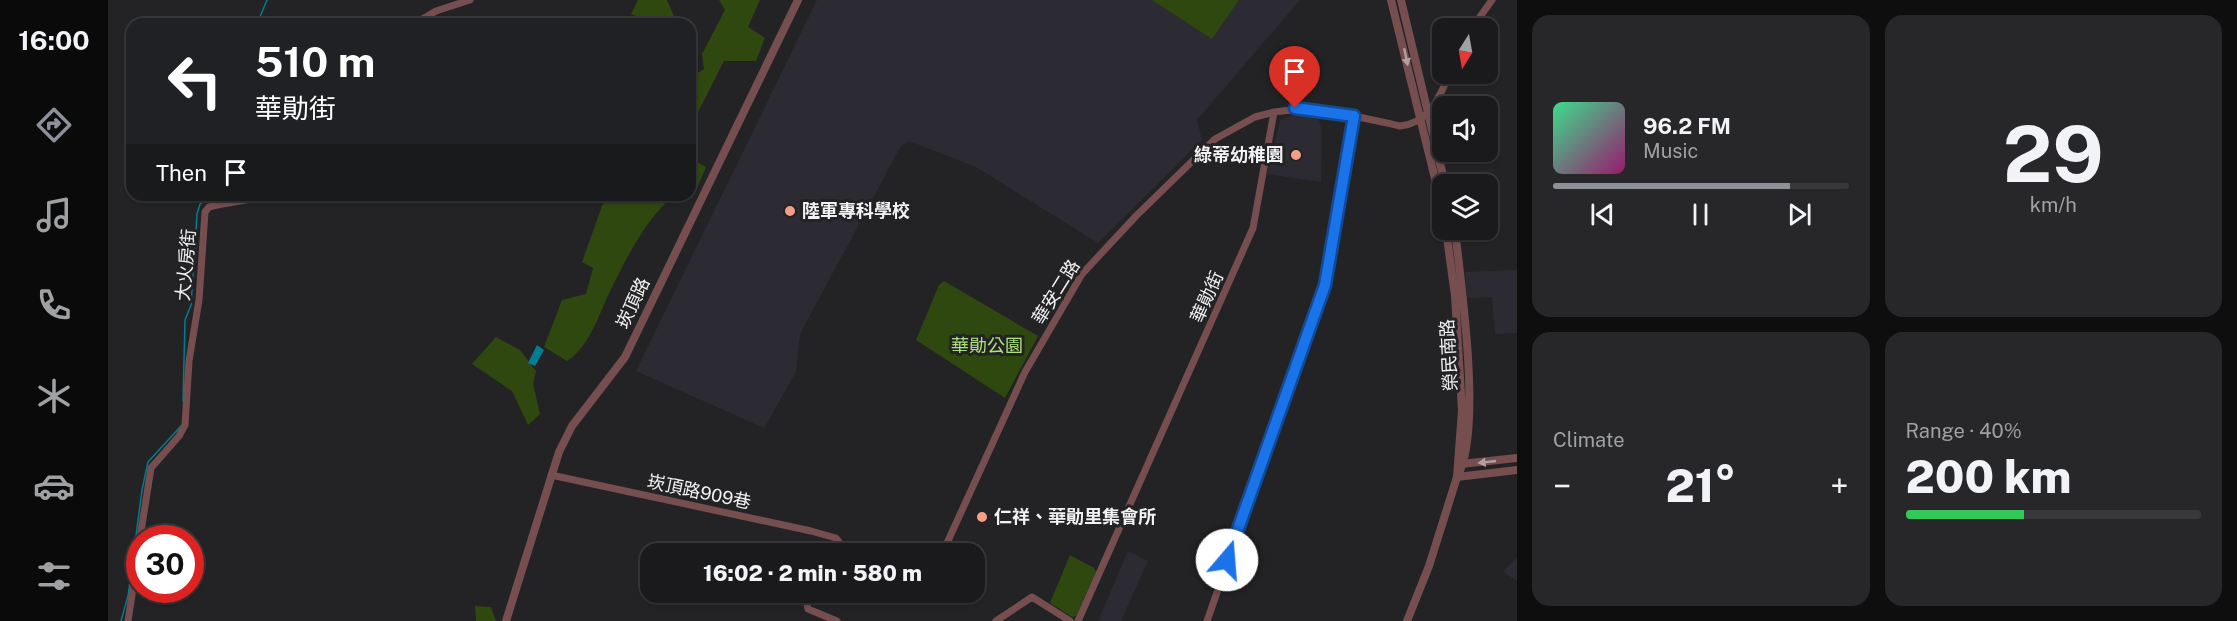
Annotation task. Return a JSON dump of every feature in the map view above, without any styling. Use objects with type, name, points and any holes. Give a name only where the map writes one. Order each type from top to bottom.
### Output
[{"type":"street","points":[[424,18],[436,11],[470,0]]},
{"type":"street","name":"崁頂路","points":[[506,621],[551,475],[572,426],[625,357],[798,0]]},
{"type":"street","points":[[1391,0],[1434,174]]},
{"type":"street","points":[[1401,0],[1444,174]]},
{"type":"street","points":[[1480,18],[1492,0]]},
{"type":"street","points":[[1274,112],[1295,108],[1354,116],[1400,126],[1412,125],[1430,114],[1445,84]]},
{"type":"street","name":"華安二路","points":[[947,543],[1025,372],[1082,274],[1136,216],[1215,139],[1255,117],[1274,112]]},
{"type":"street","name":"華勛街","points":[[1078,621],[1253,228],[1274,112]]},
{"type":"street","points":[[1207,621],[1325,285],[1354,116]]},
{"type":"street","name":"大火房街","points":[[142,525],[151,468],[179,436],[185,425],[199,300],[205,212],[209,207],[240,201]]},
{"type":"street","name":"榮民南路","points":[[1448,240],[1459,296]]},
{"type":"street","name":"榮民南路","points":[[1407,621],[1429,566],[1457,477],[1469,410],[1456,240]]},
{"type":"street","points":[[1460,464],[1517,458]]},
{"type":"street","points":[[1457,477],[1517,470]]},
{"type":"street","name":"崁頂路909巷","points":[[551,475],[811,531],[839,543]]},
{"type":"street","points":[[996,621],[1032,597],[1070,621]]},
{"type":"street","points":[[128,621],[131,603]]},
{"type":"street","points":[[807,603],[808,609],[837,621]]},
{"type":"shaded area","name":"陸軍專科學校","points":[[817,0],[1300,0],[1197,120],[1202,140],[1098,243],[976,167],[909,141],[901,146],[800,334],[796,372],[764,428],[636,371]]},
{"type":"shaded area","name":"綠蒂幼稚園","points":[[1296,113],[1318,116],[1322,131],[1321,182],[1267,174],[1280,121]]},
{"type":"shaded area","points":[[1517,270],[1517,333],[1495,334],[1492,297],[1467,298],[1465,272]]},
{"type":"shaded area","points":[[1128,551],[1148,561],[1121,621],[1098,621]]},
{"type":"shaded area","points":[[1517,557],[1517,581],[1503,572]]},
{"type":"green space","points":[[638,0],[667,0],[674,16],[673,18],[639,18],[631,14]]},
{"type":"green space","points":[[719,0],[760,0],[748,27],[765,38],[756,61],[724,61],[696,116],[696,74],[704,69],[702,54],[725,10]]},
{"type":"green space","points":[[1152,0],[1239,0],[1212,39]]},
{"type":"green space","points":[[696,161],[706,167],[696,190]]},
{"type":"green space","points":[[604,201],[667,201],[639,238],[618,275],[588,338],[575,355],[567,361],[544,347],[562,300],[586,294],[593,268],[582,262]]},
{"type":"green space","name":"華勛公園","points":[[944,281],[1038,336],[1005,398],[916,340],[939,285]]},
{"type":"green space","points":[[496,337],[520,350],[536,371],[533,384],[540,414],[528,425],[512,391],[472,364]]},
{"type":"green space","points":[[1070,555],[1094,568],[1096,572],[1076,616],[1072,617],[1050,603]]},
{"type":"green space","points":[[475,606],[491,607],[496,621],[476,621]]},
{"type":"water","points":[[537,345],[544,350],[535,366],[528,363]]},
{"type":"waterway","points":[[260,18],[267,0]]},
{"type":"waterway","points":[[183,401],[185,320],[191,305],[197,214],[200,204],[205,201]]},
{"type":"waterway","points":[[121,621],[128,596],[142,490],[148,462],[181,426]]},
{"type":"place","name":"綠蒂幼稚園","points":[[1296,155]]},
{"type":"place","name":"陸軍專科學校","points":[[790,211]]},
{"type":"place","name":"仁祥、華勛里集會所","points":[[982,517]]},
{"type":"route","points":[[1227,560],[1325,285],[1354,116],[1295,108]]}]
